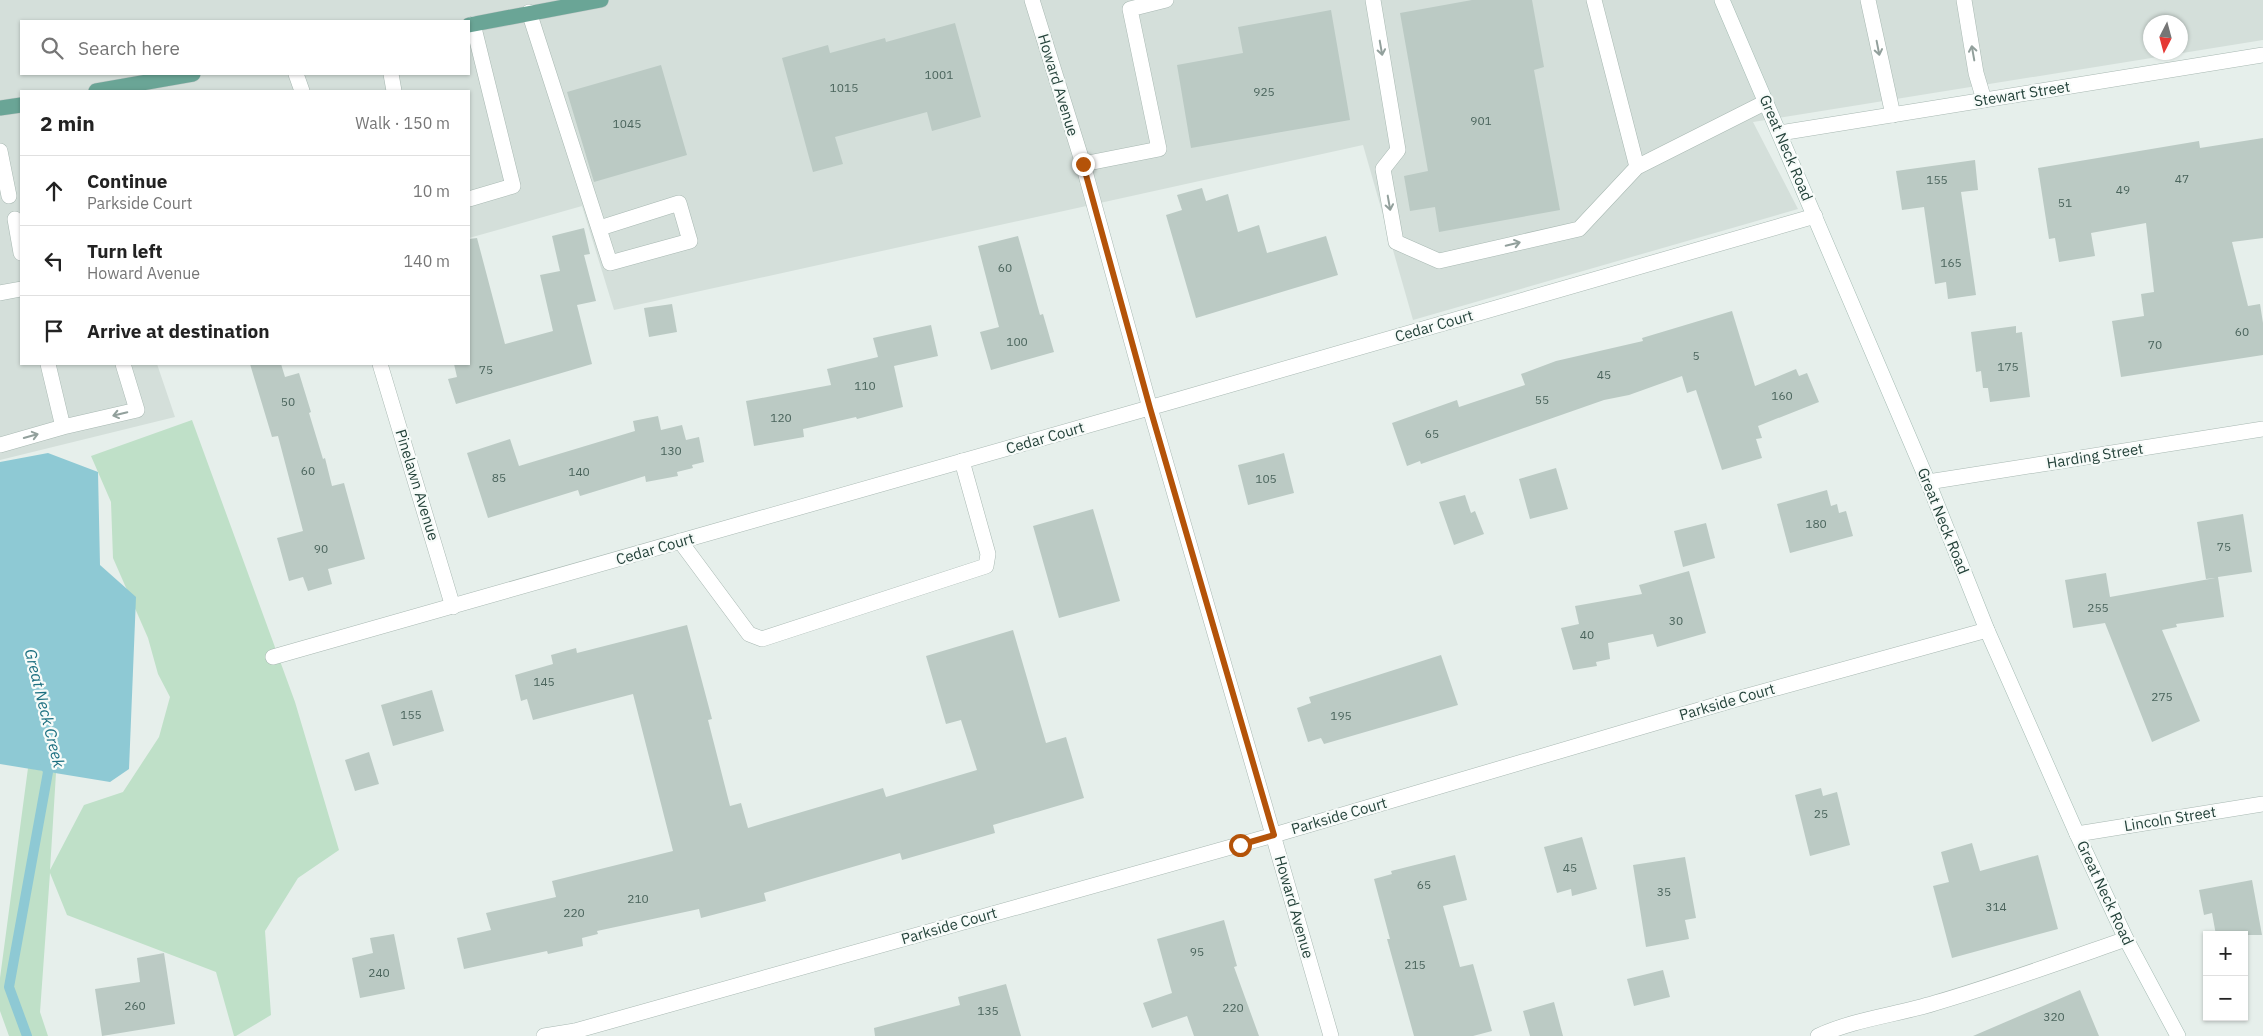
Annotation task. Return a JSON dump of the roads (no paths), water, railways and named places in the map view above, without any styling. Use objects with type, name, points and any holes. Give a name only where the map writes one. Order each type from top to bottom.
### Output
[{"type":"main road","points":[[471,24],[591,1]]},
{"type":"main road","points":[[102,90],[187,75]]},
{"type":"main road","points":[[0,108],[20,105]]},
{"type":"street","name":"Howard Avenue","points":[[1032,0],[1083,164],[1150,408],[1331,1036]]},
{"type":"street","points":[[1083,164],[1159,149],[1130,9],[1166,0]]},
{"type":"street","points":[[1373,0],[1398,150],[1383,169],[1396,242],[1439,261],[1579,228],[1637,167],[1766,102]]},
{"type":"street","points":[[1594,0],[1637,167]]},
{"type":"street","name":"Great Neck Road","points":[[1722,0],[1928,482],[1987,630],[2126,939],[2178,1036]]},
{"type":"street","points":[[1868,0],[1893,115]]},
{"type":"street","points":[[1964,0],[1976,73],[1984,100]]},
{"type":"street","points":[[529,12],[610,263],[690,240],[679,204],[600,228]]},
{"type":"street","points":[[470,199],[513,186],[471,24]]},
{"type":"street","name":"Stewart Street","points":[[1780,133],[2263,55]]},
{"type":"street","points":[[296,75],[302,90]]},
{"type":"street","points":[[391,75],[394,90]]},
{"type":"street","points":[[0,151],[9,196]]},
{"type":"street","name":"Cedar Court","points":[[273,657],[1150,408],[1815,216]]},
{"type":"street","points":[[15,219],[20,247]]},
{"type":"street","points":[[0,293],[20,288]]},
{"type":"street","points":[[48,365],[63,427]]},
{"type":"street","points":[[0,445],[63,427],[137,410],[123,365]]},
{"type":"street","name":"Pinelawn Avenue","points":[[380,365],[453,607]]},
{"type":"street","name":"Harding Street","points":[[1928,482],[2263,429]]},
{"type":"street","points":[[680,542],[749,634],[762,639],[986,566],[988,554],[962,461]]},
{"type":"street","name":"Parkside Court","points":[[544,1036],[576,1033],[1274,835],[1733,700],[1987,630]]},
{"type":"street","name":"Lincoln Street","points":[[2078,834],[2263,804]]},
{"type":"street","points":[[1818,1036],[1840,1026],[1933,1004],[2014,979],[2126,939]]},
{"type":"water","points":[[48,453],[98,472],[100,565],[136,597],[129,769],[110,782],[0,764],[0,462]]},
{"type":"waterway","name":"Great Neck Creek","points":[[27,1036],[9,987],[48,772],[44,759]]}]
